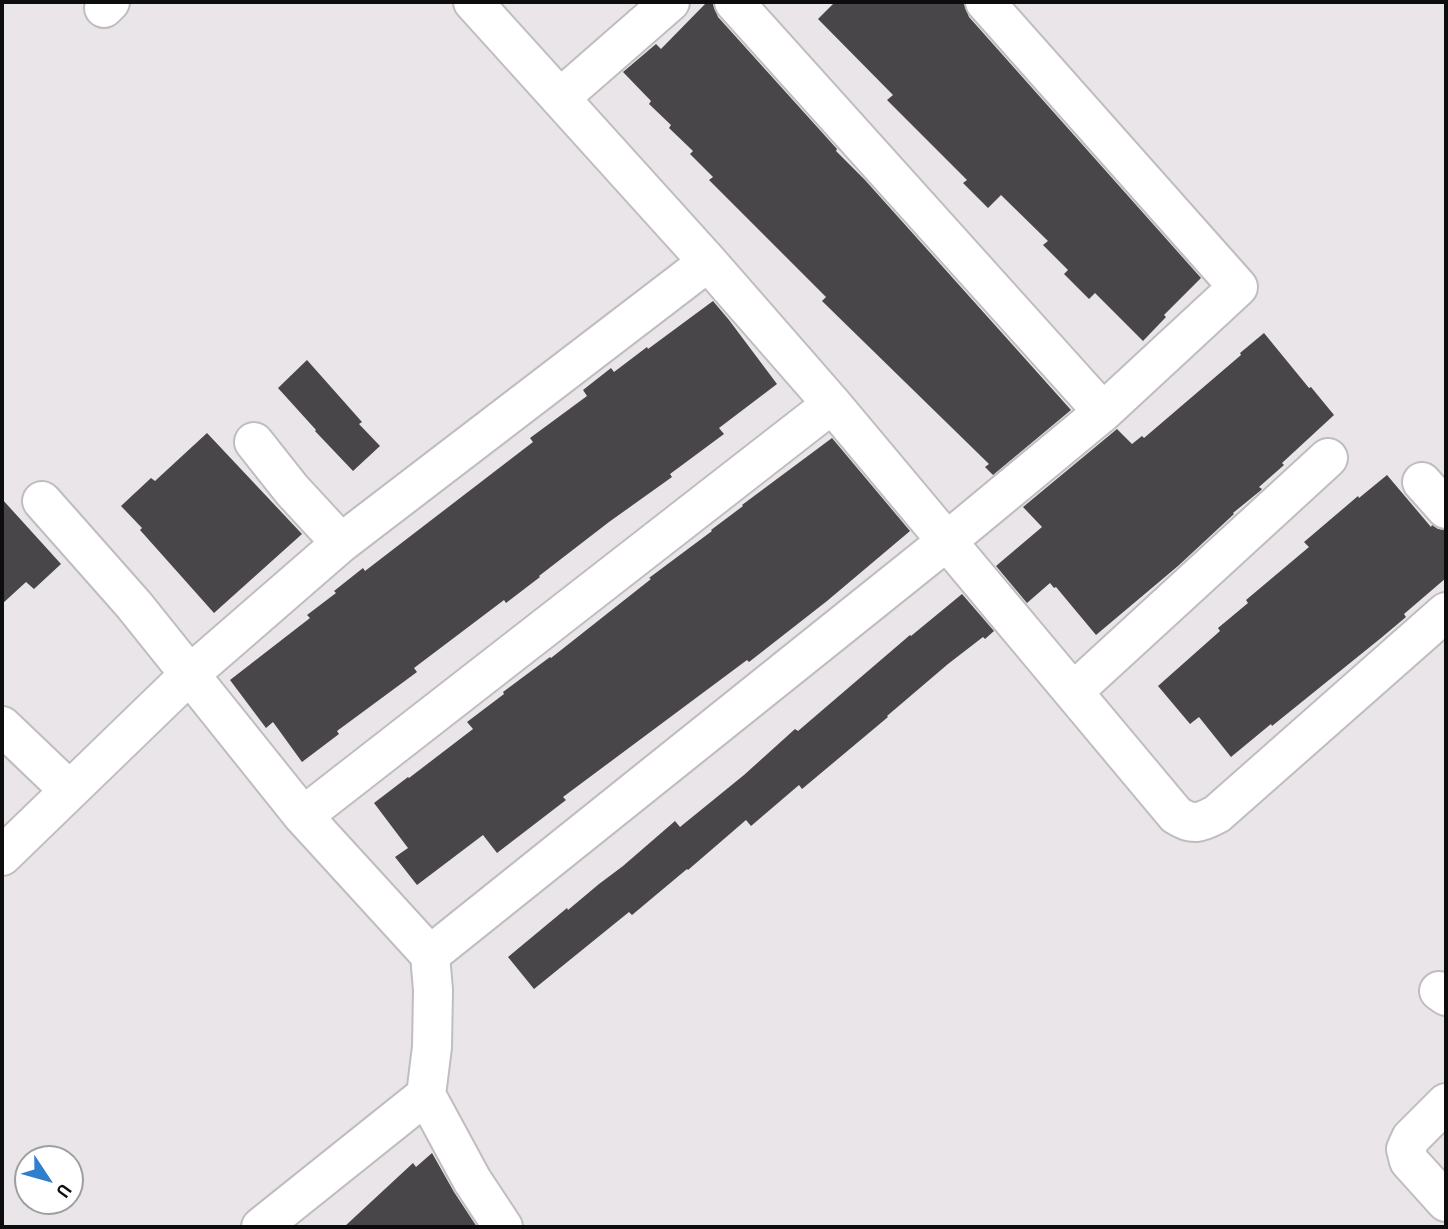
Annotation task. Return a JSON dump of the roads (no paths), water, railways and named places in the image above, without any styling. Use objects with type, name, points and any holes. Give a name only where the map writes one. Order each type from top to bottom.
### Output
[{"type":"street","points":[[473,2],[832,404],[1176,815],[1186,822],[1193,823],[1217,814],[1446,612]]},
{"type":"street","points":[[560,98],[670,2]]},
{"type":"street","points":[[734,2],[1103,412]]},
{"type":"street","points":[[429,955],[947,541],[1103,412],[1238,287],[985,2]]},
{"type":"street","points":[[2,856],[189,674],[341,543],[708,262]]},
{"type":"street","points":[[303,816],[832,404]]},
{"type":"street","points":[[254,442],[292,490],[341,543]]},
{"type":"street","points":[[1073,692],[1328,458]]},
{"type":"street","points":[[42,501],[134,605],[303,816],[429,955],[433,990],[432,1047],[426,1095],[472,1180],[503,1227]]},
{"type":"street","points":[[2,726],[69,790]]},
{"type":"street","points":[[261,1227],[426,1095]]},
{"type":"street","points":[[1446,1103],[1411,1138],[1406,1149],[1409,1160],[1446,1202]]}]
